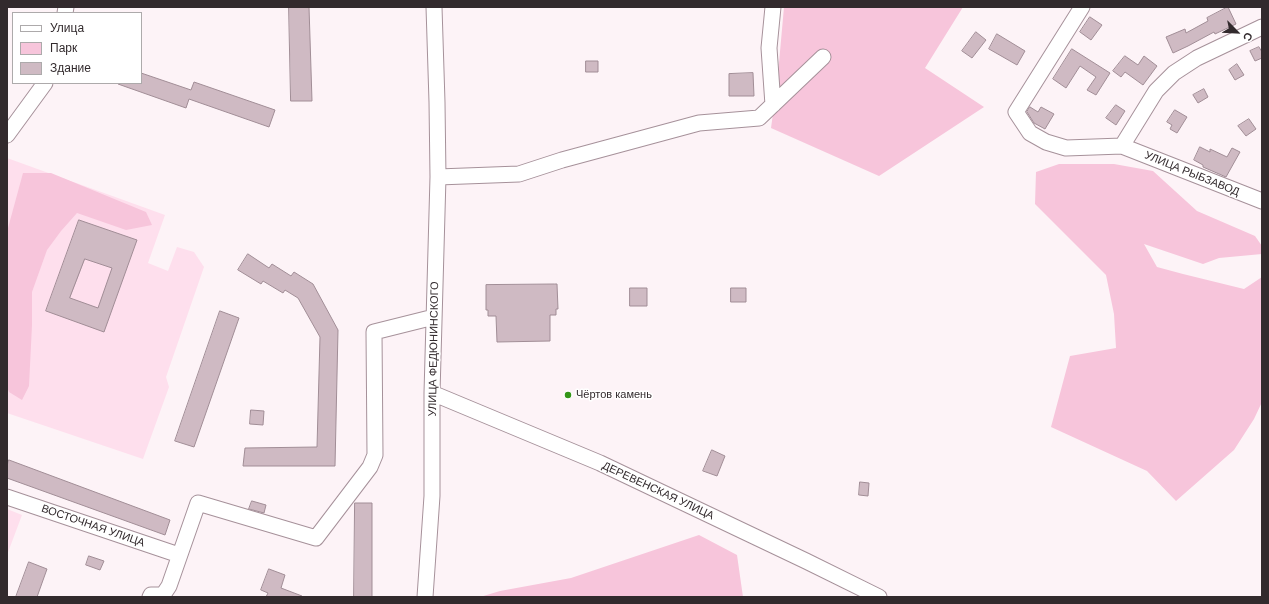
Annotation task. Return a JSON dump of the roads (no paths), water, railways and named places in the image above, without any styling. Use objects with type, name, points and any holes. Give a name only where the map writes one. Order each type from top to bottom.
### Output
[{"type":"street","name":"УЛИЦА ФЕДЮНИНСКОГО","points":[[425,597],[432,496],[432,393],[438,177],[434,7]]},
{"type":"street","points":[[773,7],[769,48],[773,105]]},
{"type":"street","name":"УЛИЦА РЫБЗАВОД","points":[[1082,7],[1016,112],[1030,133],[1046,142],[1066,148],[1122,146],[1262,201]]},
{"type":"street","points":[[1122,146],[1156,91],[1174,73],[1197,58],[1262,27]]},
{"type":"street","points":[[438,177],[519,174],[562,160],[699,123],[759,118],[823,57]]},
{"type":"street","points":[[7,135],[44,84]]},
{"type":"street","points":[[150,597],[151,595],[163,596],[169,586],[198,503],[316,538],[370,467],[375,455],[374,332],[434,317]]},
{"type":"street","name":"ДЕРЕВЕНСКАЯ УЛИЦА","points":[[432,393],[600,463],[879,597]]},
{"type":"street","name":"ВОСТОЧНАЯ УЛИЦА","points":[[7,497],[179,555]]},
{"type":"place","name":"Чёртов камень","points":[[568,395]]}]
